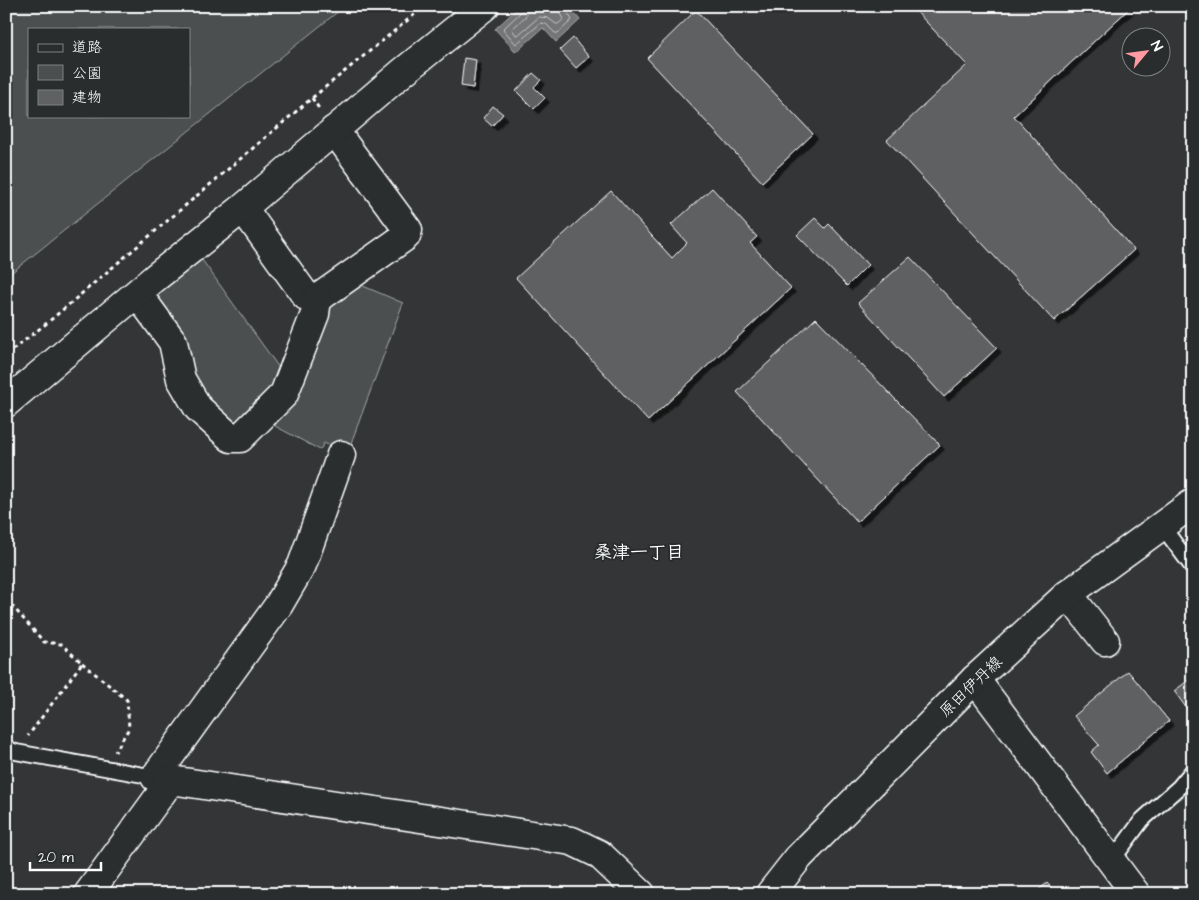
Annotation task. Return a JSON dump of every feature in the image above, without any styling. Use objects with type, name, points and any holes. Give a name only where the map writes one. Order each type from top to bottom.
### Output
[{"type":"street","points":[[6,403],[243,208],[404,71],[485,6]]},
{"type":"street","points":[[138,294],[173,342],[181,379],[198,408],[231,438],[240,438],[284,394],[315,314],[317,299],[406,236],[408,230],[334,130]]},
{"type":"street","points":[[243,208],[306,296],[317,299]]},
{"type":"street","points":[[88,894],[278,606],[302,565],[342,455]]},
{"type":"street","name":"原田伊丹線","points":[[770,894],[799,857],[975,679],[1068,594],[1193,503]]},
{"type":"street","points":[[1068,594],[1105,641]]},
{"type":"street","points":[[975,679],[1136,894]]},
{"type":"street","points":[[163,779],[572,841],[600,854],[641,894]]},
{"type":"lane","points":[[1162,526],[1193,568]]},
{"type":"lane","points":[[11,750],[163,779]]},
{"type":"lane","points":[[1111,862],[1142,820],[1179,787],[1193,770]]},
{"type":"path","points":[[6,355],[47,323],[312,98],[425,6]]},
{"type":"path","points":[[6,599],[44,642],[61,644],[127,700],[129,728],[105,768]]},
{"type":"path","points":[[11,750],[82,663]]},
{"type":"green space","points":[[6,6],[345,6],[6,277]]},
{"type":"green space","points":[[200,257],[282,372],[277,395],[231,431],[205,408],[148,298]]},
{"type":"green space","points":[[349,280],[403,303],[347,454],[324,443],[320,450],[275,426],[327,296]]},
{"type":"water","points":[[520,6],[568,6],[580,20],[556,42],[543,28],[516,52],[495,29]]},
{"type":"building","points":[[911,6],[1132,6],[1014,116],[1134,250],[1054,321],[887,140],[967,65]]},
{"type":"building","points":[[696,10],[813,134],[762,182],[647,58]]},
{"type":"building","points":[[573,38],[589,57],[576,68],[560,50]]},
{"type":"building","points":[[464,58],[476,60],[473,88],[461,86]]},
{"type":"building","points":[[533,73],[541,80],[534,87],[545,98],[534,109],[516,91]]},
{"type":"building","points":[[493,106],[503,114],[492,126],[483,118]]},
{"type":"building","points":[[712,188],[757,237],[750,243],[791,288],[648,421],[516,278],[611,191],[672,258],[687,243],[671,225]]},
{"type":"building","points":[[815,218],[825,228],[829,224],[868,265],[847,286],[797,235]]},
{"type":"building","points":[[910,257],[997,348],[944,397],[858,303]]},
{"type":"building","points":[[816,318],[940,445],[857,522],[737,392]]},
{"type":"building","points":[[1128,671],[1169,721],[1107,773],[1091,752],[1099,745],[1074,716]]},
{"type":"building","points":[[1193,677],[1193,717],[1174,691]]},
{"type":"building","points":[[1047,883],[1057,894],[1034,894]]},
{"type":"waterway","points":[[1179,796],[1193,782]]},
{"type":"district","name":"桑津一丁目","points":[[639,552]]}]
